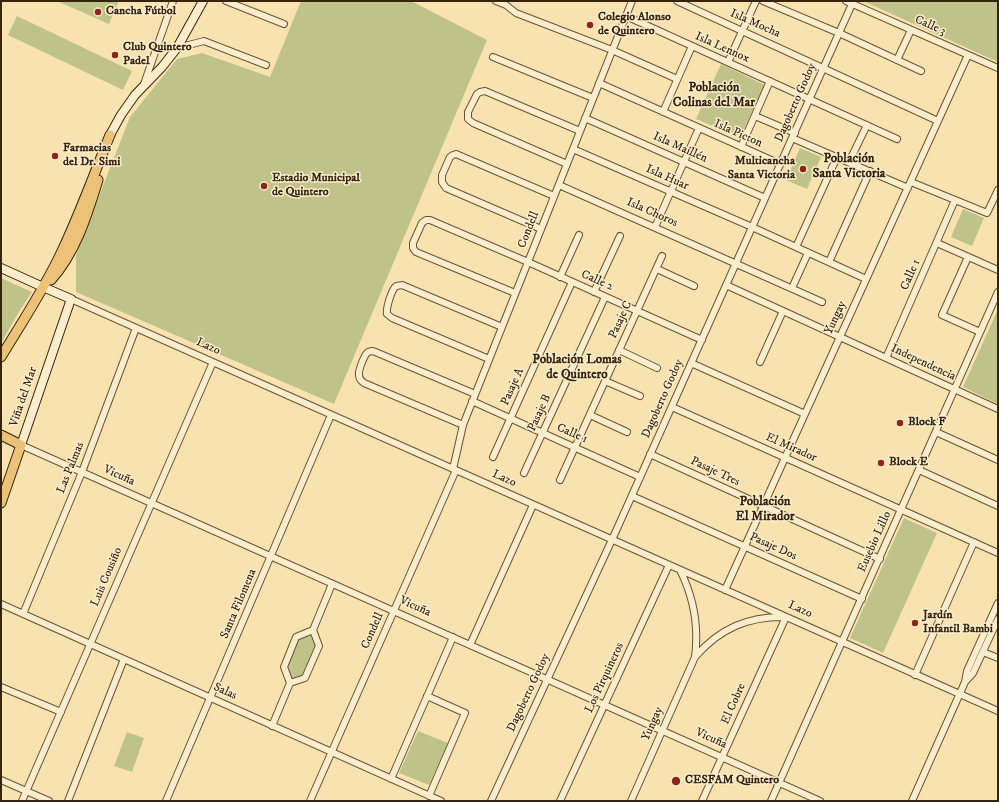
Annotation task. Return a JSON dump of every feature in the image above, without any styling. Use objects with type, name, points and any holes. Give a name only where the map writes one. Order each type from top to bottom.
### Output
[{"type":"main road","points":[[1,357],[43,287],[68,238],[110,135],[128,105],[177,48],[203,1]]},
{"type":"main road","points":[[43,287],[58,272],[70,254],[85,218],[110,135]]},
{"type":"main road","points":[[68,238],[72,245],[70,254]]},
{"type":"main road","name":"Lazo","points":[[1,268],[71,299]]},
{"type":"main road","name":"Viña del Mar","points":[[1,503],[71,299]]},
{"type":"main road","name":"Vicuña","points":[[1,435],[21,445]]},
{"type":"street","points":[[143,86],[173,1]]},
{"type":"street","points":[[226,1],[284,24]]},
{"type":"street","points":[[496,1],[507,3],[516,13],[612,50],[677,79]]},
{"type":"street","name":"Condell","points":[[310,801],[394,611],[454,470],[463,425],[472,401],[632,1]]},
{"type":"street","name":"Isla Mocha","points":[[677,1],[938,121]]},
{"type":"street","points":[[728,62],[756,1]]},
{"type":"street","points":[[763,1],[921,71]]},
{"type":"street","name":"Dagoberto Godoy","points":[[491,801],[632,496],[824,68],[839,34],[849,2]]},
{"type":"street","name":"Calle 3","points":[[849,2],[998,68]]},
{"type":"street","name":"Isla Lennox","points":[[626,16],[897,139]]},
{"type":"street","points":[[897,60],[911,30]]},
{"type":"street","points":[[177,48],[204,42],[266,65]]},
{"type":"street","points":[[663,112],[692,46]]},
{"type":"street","name":"Yungay","points":[[725,590],[968,55]]},
{"type":"street","points":[[493,57],[593,98]]},
{"type":"street","points":[[741,147],[770,81]]},
{"type":"street","name":"Isla Picton","points":[[599,83],[780,164]]},
{"type":"street","points":[[567,164],[471,122],[468,119],[468,114],[476,96],[480,92],[485,91],[580,131]]},
{"type":"street","points":[[755,116],[836,157],[870,171],[955,200],[987,213],[998,190]]},
{"type":"street","name":"Isla Maillén","points":[[585,118],[765,198]]},
{"type":"street","points":[[849,162],[867,125]]},
{"type":"street","points":[[655,227],[699,128]]},
{"type":"street","name":"Isla Huar","points":[[573,149],[752,227]]},
{"type":"street","points":[[541,229],[446,188],[441,177],[450,159],[456,154],[554,196]]},
{"type":"street","points":[[796,247],[836,157]]},
{"type":"street","points":[[829,262],[870,171]]},
{"type":"street","name":"Isla Choros","points":[[559,185],[822,302]]},
{"type":"street","name":"Calle 1","points":[[886,358],[955,200]]},
{"type":"street","name":"Calle 2","points":[[515,293],[416,252],[413,248],[413,243],[422,223],[426,220],[430,220],[702,340]]},
{"type":"street","points":[[752,227],[866,279]]},
{"type":"street","points":[[560,277],[579,235]]},
{"type":"street","points":[[594,292],[620,236]]},
{"type":"street","points":[[937,243],[998,270]]},
{"type":"street","points":[[792,288],[808,252]]},
{"type":"street","name":"Pasaje C","points":[[560,480],[662,256]]},
{"type":"street","points":[[968,257],[942,315],[980,332]]},
{"type":"street","points":[[656,269],[694,286]]},
{"type":"street","name":"Pasaje A","points":[[493,457],[572,282]]},
{"type":"street","points":[[489,359],[390,317],[387,314],[386,309],[393,290],[399,285],[404,286],[502,327]]},
{"type":"street","name":"Independencia","points":[[726,285],[998,409]]},
{"type":"street","name":"Eusebio Lillo","points":[[771,801],[998,292]]},
{"type":"street","name":"Pasaje B","points":[[524,474],[605,297]]},
{"type":"street","name":"Lazo","points":[[71,299],[998,711]]},
{"type":"street","points":[[760,362],[783,311]]},
{"type":"street","name":"Las Palmas","points":[[23,614],[82,472],[136,328]]},
{"type":"street","points":[[619,350],[657,368]]},
{"type":"street","points":[[463,425],[364,383],[359,377],[360,370],[366,355],[369,351],[373,351],[475,394]]},
{"type":"street","name":"Luis Cousiño","points":[[22,801],[213,362]]},
{"type":"street","points":[[691,363],[805,414]]},
{"type":"street","points":[[605,381],[640,396]]},
{"type":"street","name":"Calle 1","points":[[472,401],[640,477]]},
{"type":"street","name":"El Mirador","points":[[672,407],[998,553]]},
{"type":"street","name":"Santa Filomena","points":[[166,801],[331,415]]},
{"type":"street","points":[[590,415],[627,432]]},
{"type":"street","points":[[936,432],[998,460]]},
{"type":"street","name":"Vicuña","points":[[21,445],[820,801]]},
{"type":"street","name":"Pasaje Tres","points":[[650,454],[880,559]]},
{"type":"street","points":[[919,470],[998,506]]},
{"type":"street","name":"Pasaje Dos","points":[[632,496],[862,599]]},
{"type":"street","points":[[470,645],[533,505]]},
{"type":"street","points":[[915,675],[974,542]]},
{"type":"street","name":"Los Pirquineros","points":[[560,801],[669,565]]},
{"type":"street","name":"Yungay","points":[[680,570],[689,590],[695,611],[697,634],[695,657]]},
{"type":"street","points":[[290,682],[305,678],[319,646],[313,630],[332,584]]},
{"type":"street","points":[[912,801],[960,694],[965,682],[967,671],[998,603]]},
{"type":"street","name":"Salas","points":[[1,604],[441,801]]},
{"type":"street","name":"Yungay","points":[[631,801],[695,657],[710,641],[738,624],[756,619],[786,617]]},
{"type":"street","name":"El Cobre","points":[[702,801],[786,617]]},
{"type":"street","points":[[965,682],[973,673],[998,619]]},
{"type":"street","points":[[272,726],[290,682],[284,668],[296,637],[313,630]]},
{"type":"street","points":[[391,779],[453,637]]},
{"type":"street","points":[[983,652],[998,658]]},
{"type":"street","points":[[68,801],[124,659]]},
{"type":"street","points":[[1,687],[61,712]]},
{"type":"street","points":[[427,696],[465,713],[429,796]]},
{"type":"street","points":[[1,780],[49,801]]},
{"type":"green space","name":"Cancha Fútbol","points":[[57,1],[119,1],[109,24]]},
{"type":"green space","name":"Estadio Municipal de Quintero","points":[[301,1],[411,1],[487,40],[334,404],[76,292],[76,255],[130,117],[177,59],[202,53],[270,77]]},
{"type":"green space","points":[[863,1],[998,1],[998,62]]},
{"type":"green space","points":[[17,16],[132,71],[123,90],[8,35]]},
{"type":"green space","points":[[721,64],[765,85],[740,137],[696,119]]},
{"type":"green space","name":"Multicancha Santa Victoria","points":[[800,148],[821,157],[807,189],[786,180]]},
{"type":"green space","points":[[963,209],[984,218],[972,246],[951,237]]},
{"type":"green space","points":[[1,278],[32,292],[1,343]]},
{"type":"green space","points":[[998,309],[998,404],[963,387]]},
{"type":"green space","points":[[904,518],[937,533],[883,653],[850,638]]},
{"type":"green space","points":[[310,634],[316,648],[304,676],[292,679],[287,668],[299,638]]},
{"type":"green space","points":[[418,731],[448,743],[429,785],[399,773]]},
{"type":"green space","points":[[127,732],[144,738],[132,772],[114,766]]},
{"type":"place","name":"Cancha Fútbol","points":[[98,12]]},
{"type":"place","name":"Colegio Alonso de Quintero","points":[[590,25]]},
{"type":"place","name":"Club Quintero Padel","points":[[115,55]]},
{"type":"place","name":"Farmacias del Dr. Simi","points":[[55,156]]},
{"type":"place","name":"Multicancha Santa Victoria","points":[[803,169]]},
{"type":"place","name":"Estadio Municipal de Quintero","points":[[264,186]]},
{"type":"place","name":"Block F","points":[[900,423]]},
{"type":"place","name":"Block E","points":[[881,463]]},
{"type":"place","name":"Jardín Infantil Bambi","points":[[915,623]]},
{"type":"place","name":"CESFAM Quintero","points":[[676,781]]},
{"type":"district","name":"Población Colinas del Mar","points":[[714,96]]},
{"type":"district","name":"Población Santa Victoria","points":[[849,166]]},
{"type":"district","name":"Población Lomas de Quintero","points":[[577,368]]},
{"type":"district","name":"Población El Mirador","points":[[765,510]]}]
